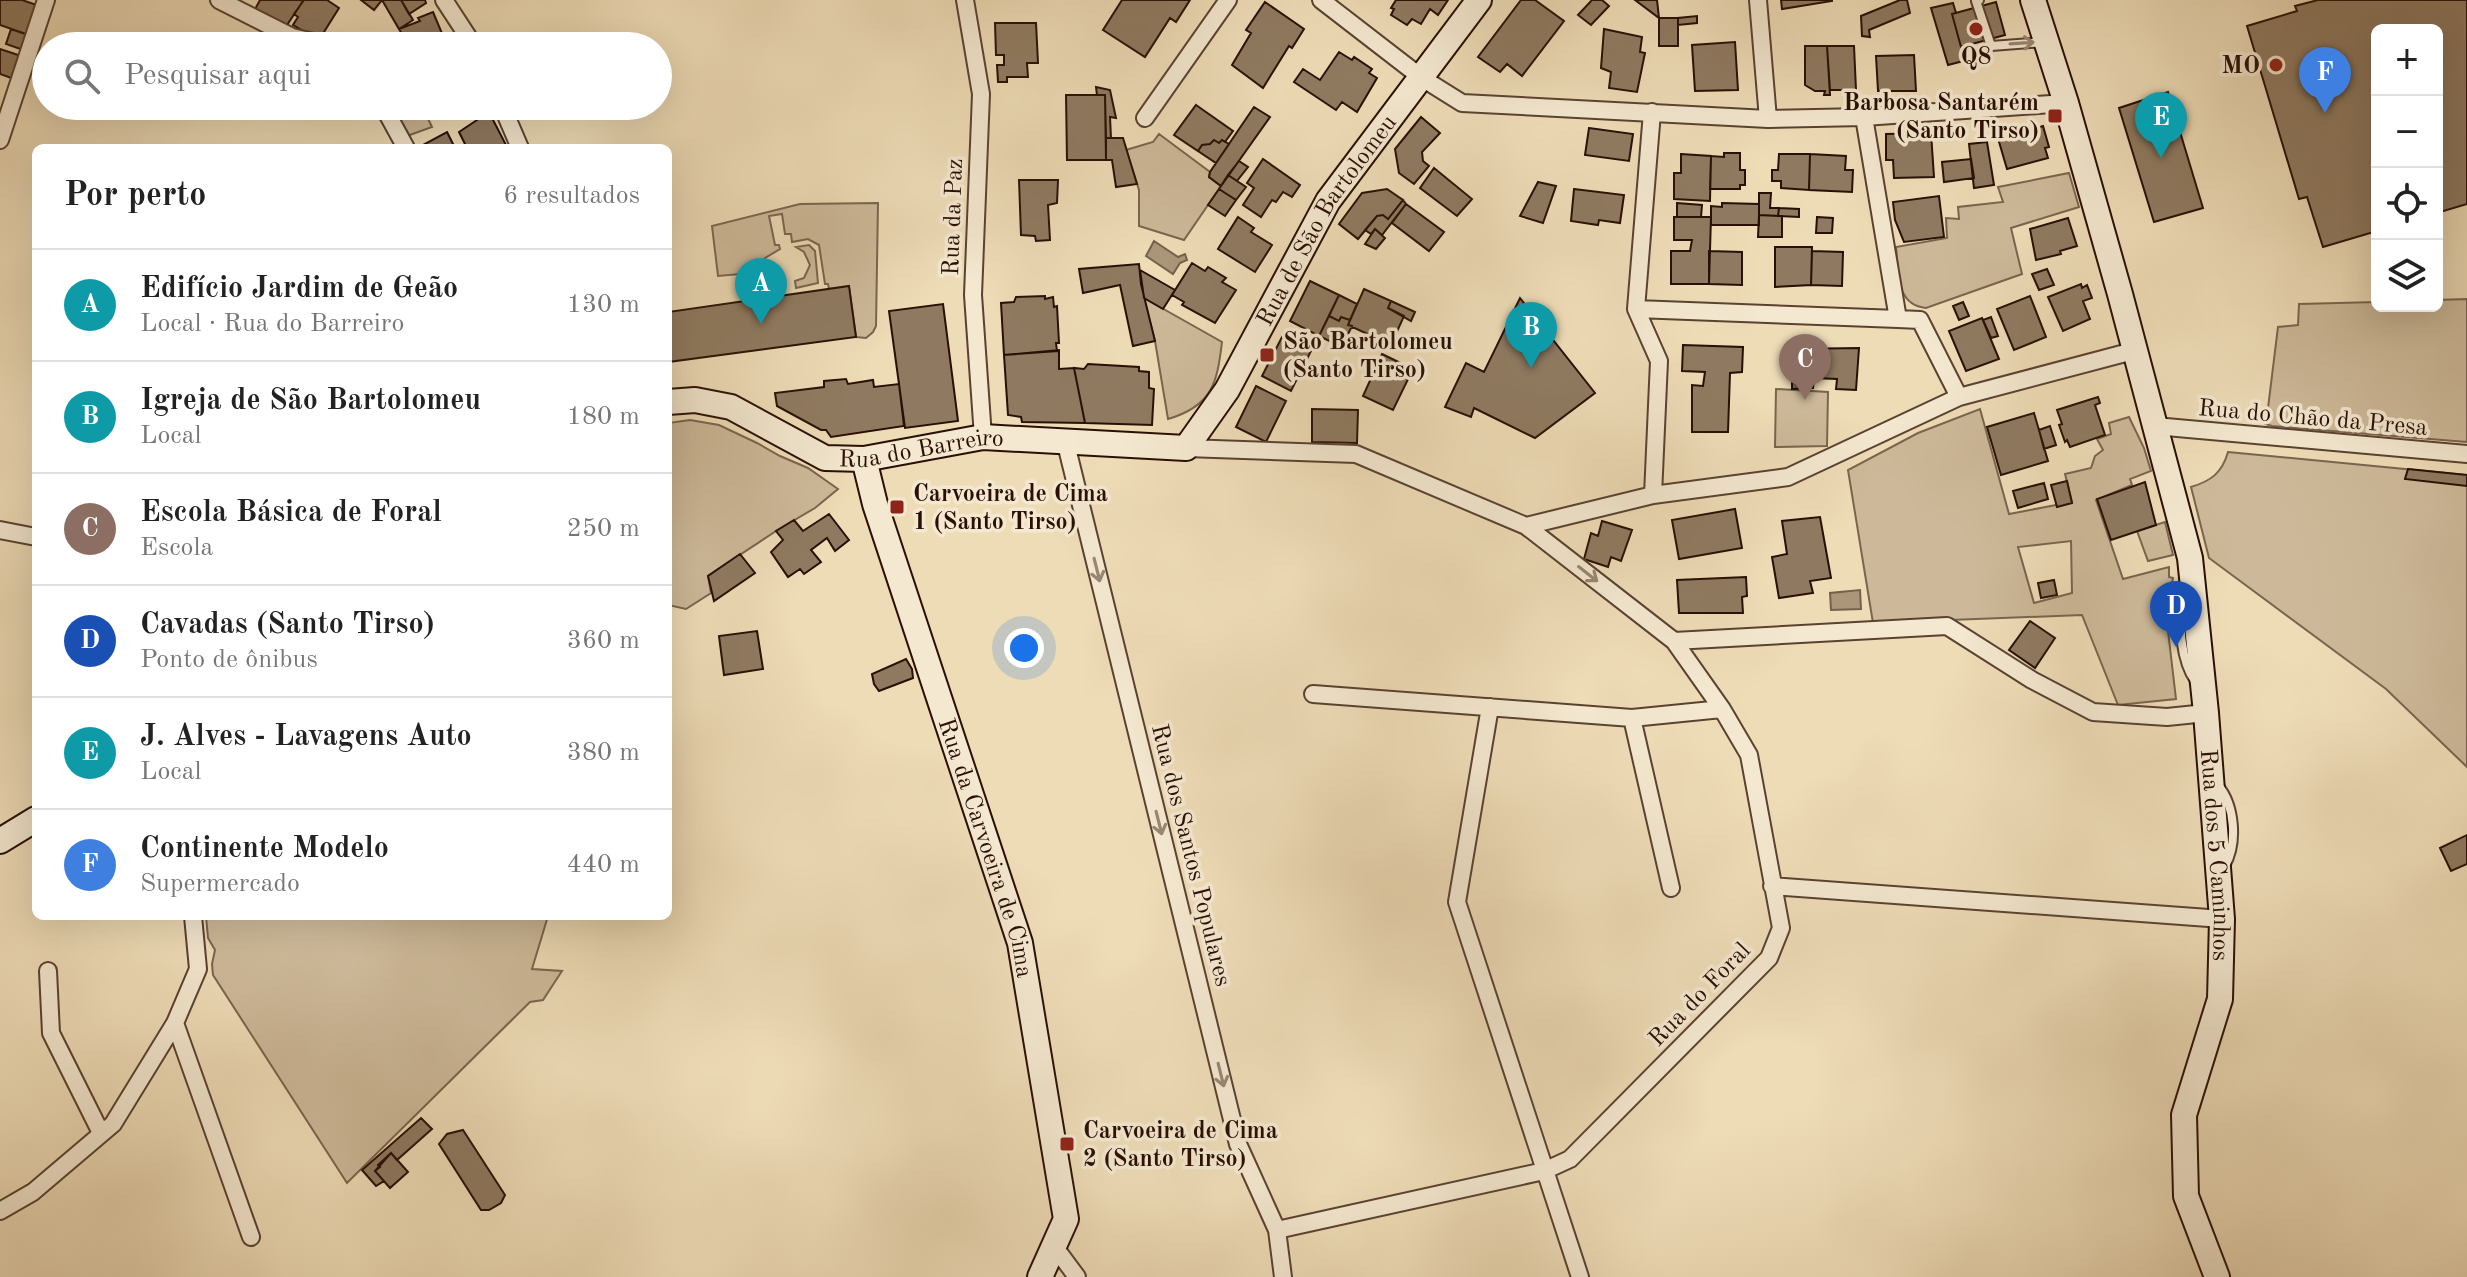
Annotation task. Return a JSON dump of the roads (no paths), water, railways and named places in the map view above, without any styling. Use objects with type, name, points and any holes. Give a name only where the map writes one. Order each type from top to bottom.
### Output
[{"type":"street","points":[[35,32],[46,0]]},
{"type":"street","points":[[219,0],[282,32]]},
{"type":"street","points":[[444,0],[465,32]]},
{"type":"street","name":"Rua da Paz","points":[[965,0],[981,94],[973,295],[983,437]]},
{"type":"street","points":[[1145,118],[1228,0]]},
{"type":"street","points":[[1321,0],[1422,78],[1462,103],[1768,119],[1864,117],[2066,103]]},
{"type":"street","name":"Rua de São Bartolomeu","points":[[1186,448],[1227,390],[1328,201],[1479,0]]},
{"type":"street","points":[[1758,0],[1768,119]]},
{"type":"street","name":"Rua dos 5 Caminhos","points":[[2033,0],[2066,103],[2190,558],[2222,919],[2220,999],[2184,1115],[2186,1196],[2217,1277]]},
{"type":"street","points":[[0,140],[32,43]]},
{"type":"street","points":[[1652,112],[1636,309],[1659,361],[1653,495]]},
{"type":"street","points":[[1864,117],[1898,319]]},
{"type":"street","points":[[391,120],[404,144]]},
{"type":"street","points":[[508,120],[518,144]]},
{"type":"street","points":[[1636,309],[1920,320],[1959,397]]},
{"type":"street","points":[[1526,526],[1653,495],[1788,477],[1959,397],[2133,351]]},
{"type":"street","name":"Rua do Barreiro","points":[[672,402],[695,400],[731,407],[825,458],[864,459],[983,437],[1186,448]]},
{"type":"street","name":"Rua do Chão da Presa","points":[[2155,426],[2467,454]]},
{"type":"street","name":"Rua dos Santos Populares","points":[[1065,440],[1238,1144],[1277,1230],[1283,1277]]},
{"type":"street","name":"Rua do Foral","points":[[1186,448],[1356,454],[1526,526],[1674,641],[1722,709],[1749,755],[1781,928],[1769,958],[1570,1159],[1544,1171],[1277,1230]]},
{"type":"street","name":"Rua da Carvoeira de Cima","points":[[864,459],[875,504],[1020,943],[1066,1219],[1040,1277]]},
{"type":"street","points":[[0,530],[32,536]]},
{"type":"street","points":[[1674,641],[1947,626],[2032,680],[2093,712],[2167,717],[2206,713]]},
{"type":"street","points":[[1313,694],[1632,718],[1722,709]]},
{"type":"street","points":[[1490,707],[1457,902],[1580,1277]]},
{"type":"street","points":[[1632,718],[1671,888]]},
{"type":"street","points":[[0,841],[32,821]]},
{"type":"street","points":[[1772,886],[2222,919]]},
{"type":"street","points":[[0,1211],[33,1192],[113,1124],[175,1023],[198,969],[193,920]]},
{"type":"street","points":[[48,971],[51,1033],[101,1133]]},
{"type":"street","points":[[175,1023],[251,1237]]},
{"type":"street","points":[[1054,1246],[1077,1277]]},
{"type":"lane","points":[[1979,0],[1976,1],[1991,46],[2046,42]]},
{"type":"place","name":"Q8","points":[[1976,29]]},
{"type":"place","name":"MO","points":[[2276,65]]},
{"type":"place","name":"Continente Modelo","points":[[2325,113]]},
{"type":"place","name":"Barbosa Santarém (Santo Tirso)","points":[[2055,116]]},
{"type":"place","name":"J. Alves - Lavagens Auto","points":[[2161,158]]},
{"type":"place","name":"Edifício Jardim de Geão","points":[[761,324]]},
{"type":"place","name":"São Bartolomeu (Santo Tirso)","points":[[1267,355]]},
{"type":"place","name":"Igreja de São Bartolomeu","points":[[1531,368]]},
{"type":"place","name":"Escola Básica de Foral","points":[[1805,400]]},
{"type":"place","name":"Carvoeira de Cima 1 (Santo Tirso)","points":[[897,507]]},
{"type":"place","name":"Cavadas (Santo Tirso)","points":[[2176,647]]},
{"type":"place","name":"Carvoeira de Cima 2 (Santo Tirso)","points":[[1067,1144]]}]
